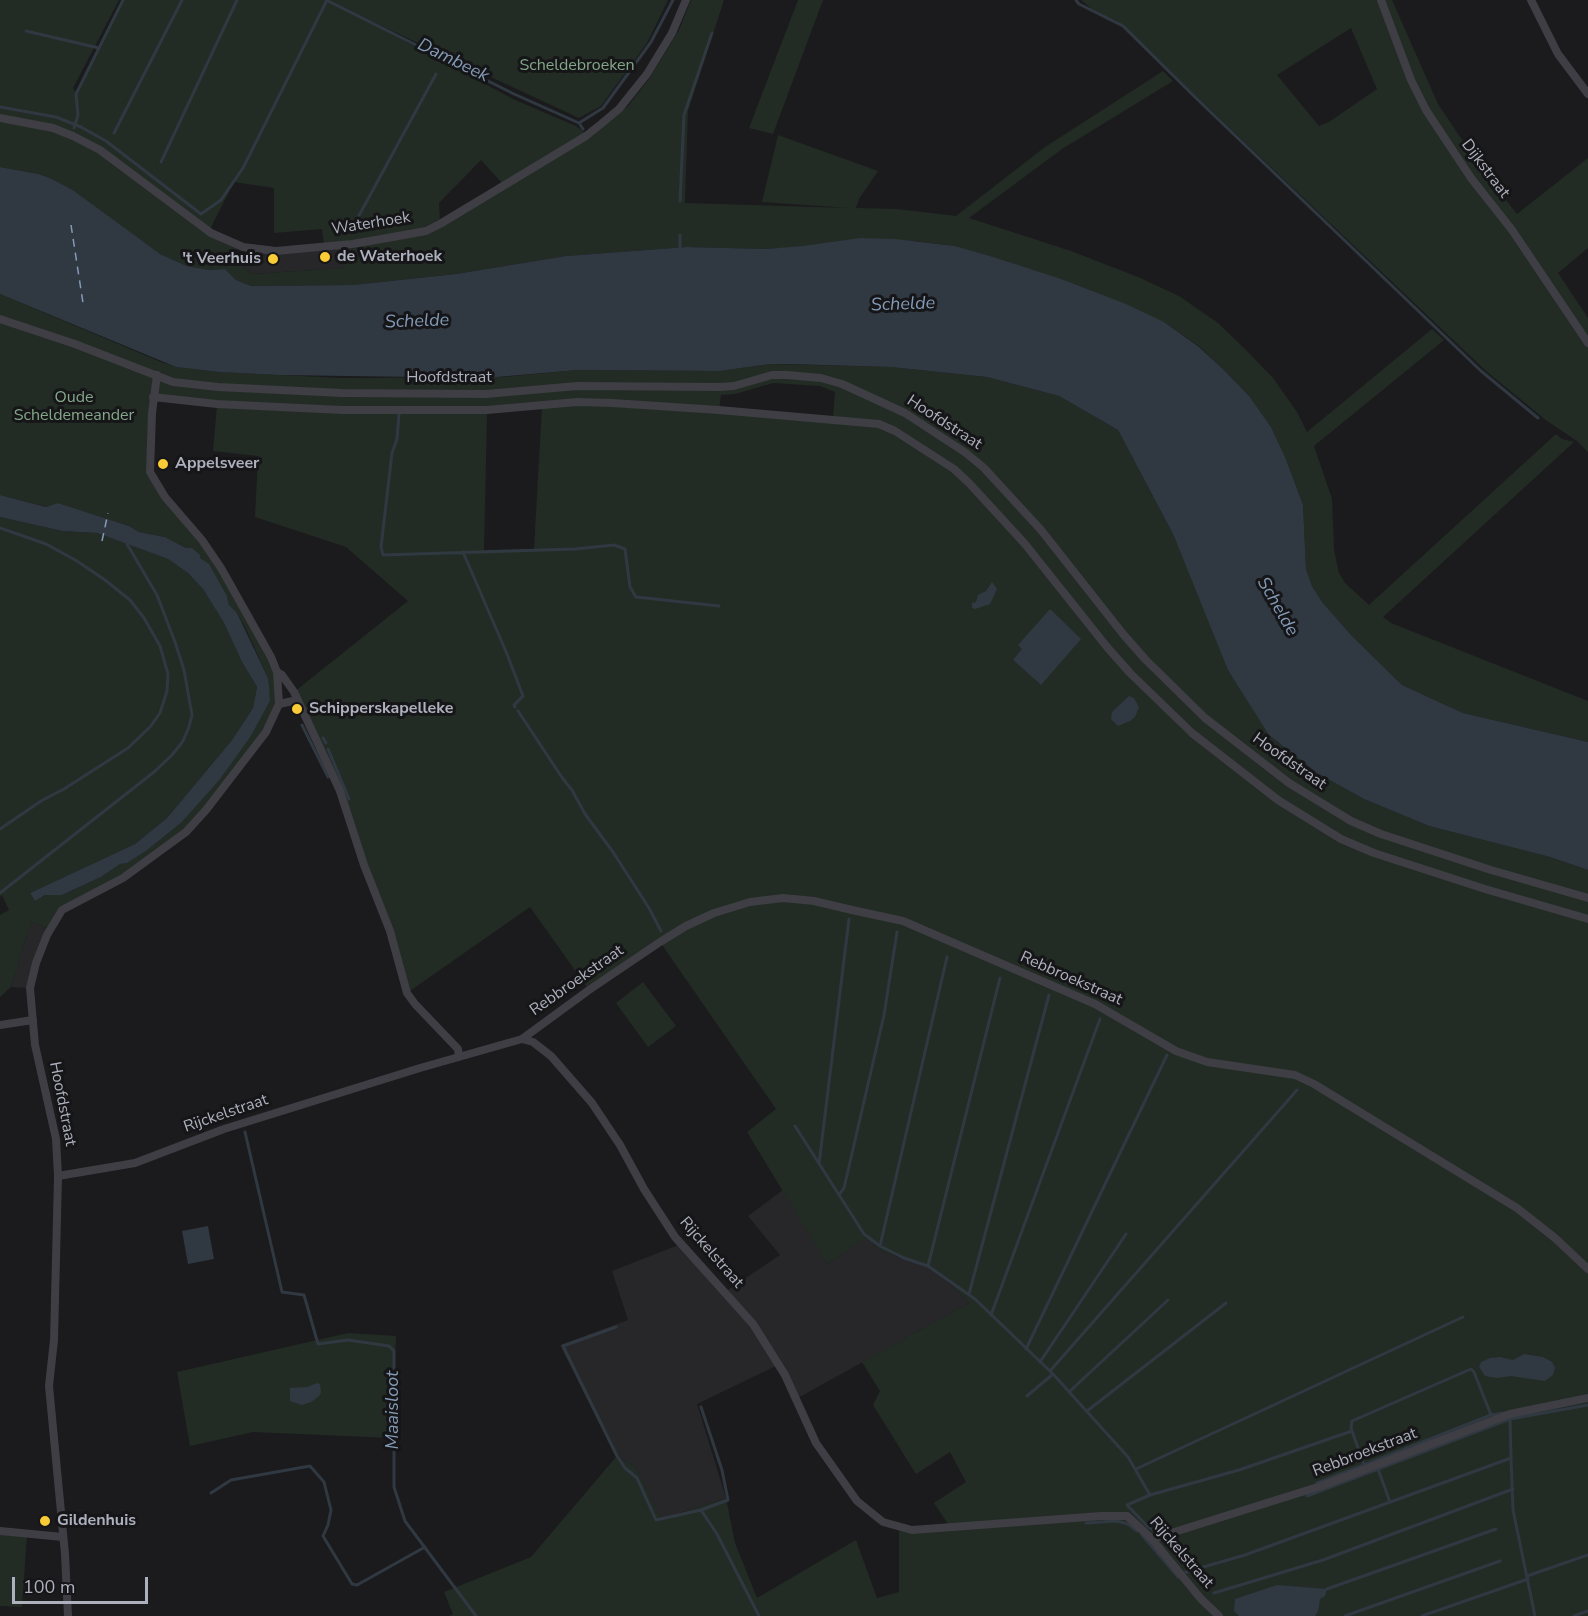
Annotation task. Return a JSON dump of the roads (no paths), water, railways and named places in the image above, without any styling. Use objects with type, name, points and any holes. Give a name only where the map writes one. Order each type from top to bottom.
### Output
[{"type":"street","name":"Waterhoek","points":[[0,118],[53,128],[91,146],[211,233],[243,247],[276,251],[352,244],[426,231],[479,202],[503,184],[586,136],[619,109],[647,74],[672,33],[686,0]]},
{"type":"street","points":[[1531,0],[1558,54],[1588,94]]},
{"type":"street","name":"Dijkstraat","points":[[1383,1],[1412,80],[1426,110],[1471,178],[1512,230],[1588,343]]},
{"type":"street","points":[[0,319],[157,375]]},
{"type":"street","name":"Hoofdstraat","points":[[68,1616],[49,1386],[54,1340],[58,1176],[54,1124],[35,1045],[30,988],[36,963],[53,924],[62,910],[123,878],[186,832],[206,810],[266,732],[279,704],[277,672],[271,657],[221,568],[202,540],[173,508],[150,472],[153,398],[157,375],[173,382],[192,385],[342,393],[486,394],[577,386],[720,387],[734,386],[772,375],[821,378],[842,384],[905,413],[966,453],[984,468],[1041,530],[1145,659],[1205,718],[1290,783],[1351,821],[1381,834],[1491,870],[1588,898]]},
{"type":"street","name":"Hoofdstraat","points":[[153,398],[217,404],[342,410],[487,410],[577,402],[612,403],[879,424],[954,469],[969,483],[1025,544],[1130,674],[1192,733],[1278,800],[1341,839],[1374,853],[1474,886],[1588,919]]},
{"type":"street","name":"Hoofdstraat","points":[[277,672],[282,675],[298,700],[340,791],[364,865],[390,931],[407,993],[458,1049],[459,1057]]},
{"type":"street","points":[[279,704],[298,700]]},
{"type":"street","name":"Rebbroekstraat","points":[[522,1039],[660,942],[686,926],[714,914],[750,902],[783,898],[843,908],[903,921],[1095,1004],[1176,1051],[1197,1059],[1225,1066],[1295,1076],[1314,1084],[1517,1208],[1588,1269]]},
{"type":"street","points":[[0,1026],[33,1020]]},
{"type":"street","name":"Rijckelstraat","points":[[58,1176],[135,1163],[224,1129],[459,1057],[522,1039],[533,1042],[551,1056],[592,1103],[675,1237],[753,1324],[785,1375],[816,1443],[857,1501],[883,1522],[912,1530],[1127,1516],[1152,1539],[1201,1599],[1219,1616]]},
{"type":"street","name":"Rebbroekstraat","points":[[1152,1539],[1324,1485],[1510,1414],[1588,1398]]},
{"type":"street","points":[[0,1531],[63,1537]]},
{"type":"water","name":"Schelde","points":[[0,167],[39,174],[52,179],[74,191],[160,254],[187,266],[209,270],[225,269],[236,280],[251,286],[353,285],[456,274],[566,256],[687,247],[766,249],[860,238],[895,239],[955,246],[1061,279],[1126,304],[1164,322],[1199,347],[1250,397],[1271,427],[1303,505],[1306,569],[1312,586],[1322,602],[1352,636],[1402,685],[1463,713],[1588,742],[1588,870],[1550,857],[1429,826],[1364,799],[1317,773],[1269,735],[1228,670],[1174,536],[1118,430],[1059,396],[987,377],[891,367],[770,364],[720,371],[577,370],[486,378],[279,375],[176,367],[0,294]]},
{"type":"water","points":[[0,495],[46,507],[58,503],[129,526],[139,532],[165,537],[186,548],[192,548],[209,564],[227,596],[229,605],[237,613],[268,678],[269,686],[270,701],[251,736],[220,779],[182,822],[146,851],[101,877],[62,895],[45,895],[35,901],[30,893],[135,844],[167,818],[232,740],[253,708],[257,687],[242,662],[224,623],[203,589],[188,573],[168,559],[97,533],[62,531],[0,517]]},
{"type":"water","points":[[992,582],[997,589],[990,604],[972,608],[972,603],[976,602],[978,595],[986,591]]},
{"type":"water","points":[[1050,609],[1081,639],[1041,685],[1013,660],[1022,649],[1018,645]]},
{"type":"water","points":[[1129,696],[1134,698],[1139,707],[1135,717],[1118,726],[1111,719],[1112,712]]},
{"type":"water","points":[[208,1226],[214,1259],[188,1264],[182,1231]]},
{"type":"water","points":[[1524,1354],[1543,1357],[1552,1362],[1555,1368],[1553,1375],[1545,1381],[1511,1376],[1497,1378],[1485,1376],[1479,1367],[1481,1362],[1490,1358],[1500,1357],[1513,1360]]},
{"type":"water","points":[[320,1384],[321,1392],[311,1402],[302,1405],[290,1401],[290,1388],[307,1387]]},
{"type":"water","points":[[1277,1585],[1327,1589],[1325,1596],[1320,1599],[1315,1616],[1239,1616],[1234,1611],[1235,1599]]},
{"type":"waterway","points":[[74,128],[78,115],[76,94],[123,0]]},
{"type":"waterway","points":[[114,133],[182,0]]},
{"type":"waterway","points":[[161,162],[237,0]]},
{"type":"waterway","name":"Dambeek","points":[[326,0],[514,94],[579,123],[583,129]]},
{"type":"waterway","points":[[0,107],[56,117],[81,127],[106,141],[201,214],[221,200],[243,168],[327,0]]},
{"type":"waterway","points":[[579,123],[603,108],[651,42],[673,0]]},
{"type":"waterway","points":[[1076,0],[1079,4],[1123,26],[1481,371],[1538,418]]},
{"type":"waterway","points":[[26,31],[99,48]]},
{"type":"waterway","points":[[680,201],[684,115],[712,33]]},
{"type":"waterway","points":[[356,221],[436,74]]},
{"type":"waterway","points":[[680,235],[680,251]]},
{"type":"waterway","points":[[399,414],[381,547],[383,555],[575,549],[614,545],[625,549],[630,587],[636,597],[719,606]]},
{"type":"waterway","points":[[0,528],[46,544],[77,561],[130,600],[144,618],[160,646],[168,674],[167,691],[160,713],[150,727],[128,748],[0,829]]},
{"type":"waterway","points":[[0,893],[154,772],[183,741],[189,727],[192,715],[184,670],[175,642],[157,595],[127,544]]},
{"type":"waterway","points":[[463,552],[523,696],[514,705],[515,707]]},
{"type":"waterway","points":[[518,711],[572,790],[585,814],[613,852],[661,931]]},
{"type":"waterway","points":[[302,725],[328,777]]},
{"type":"waterway","points":[[323,738],[326,743]]},
{"type":"waterway","points":[[328,749],[349,799]]},
{"type":"waterway","points":[[819,1164],[849,919]]},
{"type":"waterway","points":[[839,1195],[844,1188],[884,1015],[897,932]]},
{"type":"waterway","points":[[880,1246],[947,957]]},
{"type":"waterway","points":[[928,1266],[1000,978]]},
{"type":"waterway","points":[[969,1294],[1049,995]]},
{"type":"waterway","points":[[991,1315],[1100,1019]]},
{"type":"waterway","points":[[1026,1349],[1167,1055]]},
{"type":"waterway","points":[[1050,1371],[1297,1090]]},
{"type":"waterway","points":[[795,1126],[864,1234],[880,1246],[904,1258],[928,1266],[975,1299],[1053,1374],[1128,1457],[1150,1495]]},
{"type":"waterway","name":"Maaisloot","points":[[245,1132],[282,1292],[304,1295],[318,1344],[348,1340],[389,1346],[394,1351],[394,1487],[405,1521],[476,1616]]},
{"type":"waterway","points":[[1040,1362],[1126,1234]]},
{"type":"waterway","points":[[1069,1392],[1168,1300]]},
{"type":"waterway","points":[[1087,1411],[1226,1303]]},
{"type":"waterway","points":[[1136,1469],[1463,1317]]},
{"type":"waterway","points":[[616,1327],[563,1346],[617,1456],[625,1468],[637,1478],[656,1520],[701,1510]]},
{"type":"waterway","points":[[1317,1483],[1364,1465],[1491,1415],[1474,1372],[1471,1369],[1352,1421],[1351,1428],[1364,1465]]},
{"type":"waterway","points":[[1027,1396],[1053,1374]]},
{"type":"waterway","points":[[1307,1496],[1510,1419],[1588,1405]]},
{"type":"waterway","points":[[701,1407],[722,1470],[728,1500],[701,1510],[717,1534],[759,1616]]},
{"type":"waterway","points":[[1491,1415],[1504,1413]]},
{"type":"waterway","points":[[1186,1572],[1245,1555],[1511,1458],[1510,1419]]},
{"type":"waterway","points":[[1159,1533],[1148,1527],[1127,1505],[1150,1495],[1239,1470],[1352,1431]]},
{"type":"waterway","points":[[1511,1458],[1513,1510],[1535,1616]]},
{"type":"waterway","points":[[211,1493],[231,1480],[310,1466],[324,1482],[331,1510],[323,1536],[352,1584],[357,1585],[425,1547]]},
{"type":"waterway","points":[[1378,1469],[1390,1502]]},
{"type":"waterway","points":[[1214,1593],[1323,1560],[1513,1489]]},
{"type":"waterway","points":[[1086,1523],[1117,1521],[1128,1524],[1137,1531]]},
{"type":"waterway","points":[[1327,1589],[1496,1529]]},
{"type":"waterway","points":[[1142,1535],[1178,1577]]},
{"type":"waterway","points":[[1527,1576],[1588,1555]]},
{"type":"waterway","points":[[1345,1616],[1500,1561]]},
{"type":"waterway","points":[[1422,1616],[1528,1579]]},
{"type":"waterway","points":[[1574,1616],[1588,1611]]},
{"type":"place","name":"de Waterhoek","points":[[325,257]]},
{"type":"place","name":"'t Veerhuis","points":[[273,259]]},
{"type":"place","name":"Appelsveer","points":[[163,464]]},
{"type":"place","name":"Schipperskapelleke","points":[[297,709]]},
{"type":"place","name":"Gildenhuis","points":[[45,1521]]},
{"type":"park label","name":"Scheldebroeken","points":[[577,66]]},
{"type":"park label","name":"Oude Scheldemeander","points":[[74,407]]}]
